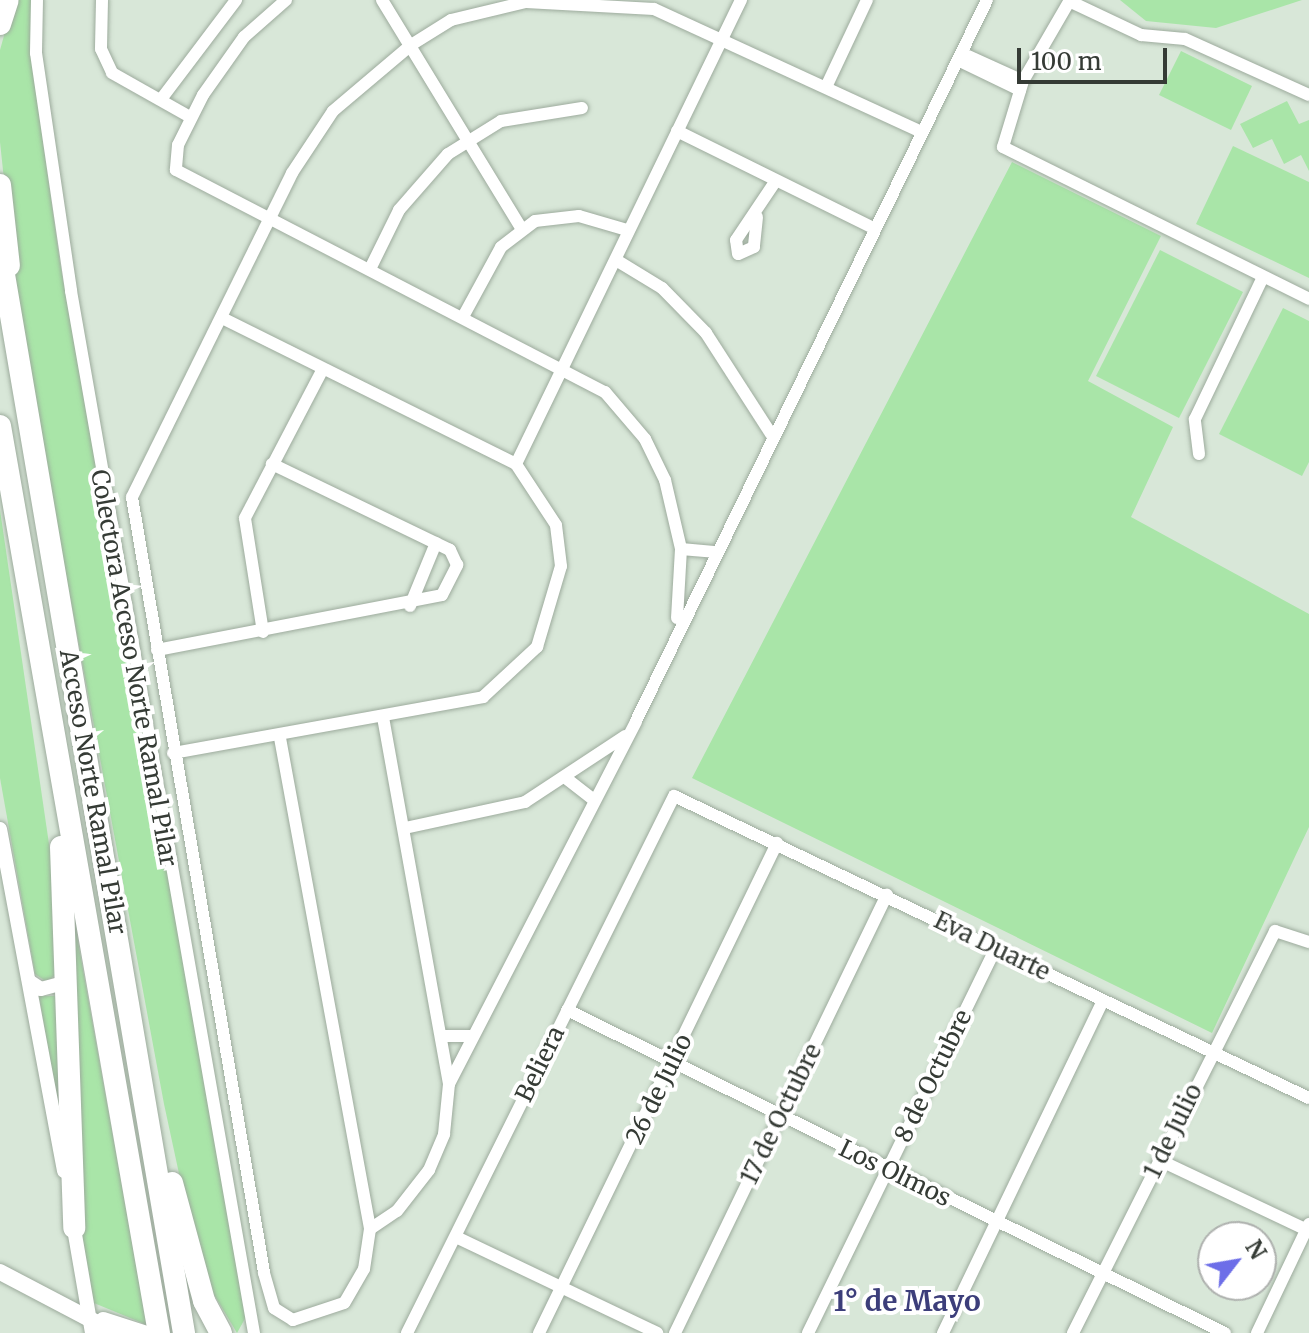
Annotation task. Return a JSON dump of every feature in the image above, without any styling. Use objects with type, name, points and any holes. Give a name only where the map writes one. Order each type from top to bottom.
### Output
[{"type":"highway","points":[[0,24],[8,0]]},
{"type":"highway","points":[[0,185],[21,367]]},
{"type":"highway","name":"Acceso Norte Ramal Pilar","points":[[0,251],[184,1331]]},
{"type":"highway","name":"Acceso Norte Ramal Pilar","points":[[0,426],[159,1333]]},
{"type":"highway","points":[[18,525],[59,826],[74,1228]]},
{"type":"highway","points":[[135,1038],[204,1301],[221,1333]]},
{"type":"main road","points":[[0,1272],[103,1333]]},
{"type":"main road","points":[[91,1326],[116,1333]]},
{"type":"main road","points":[[91,1326],[144,1333]]},
{"type":"street","name":"Colectora Acceso Norte Ramal Pilar","points":[[37,0],[36,53],[73,306],[254,1333]]},
{"type":"street","points":[[162,98],[236,0]]},
{"type":"street","points":[[286,0],[244,37],[190,117],[174,162],[180,176],[563,364],[605,392],[645,439],[665,480],[681,549],[673,633]]},
{"type":"street","points":[[382,0],[522,229]]},
{"type":"street","points":[[516,464],[741,0]]},
{"type":"street","points":[[827,85],[867,0]]},
{"type":"street","points":[[449,1084],[593,799],[631,731],[673,633],[987,0]]},
{"type":"street","points":[[1309,95],[1185,39],[1141,35],[1069,0],[1021,85],[1003,147],[1309,299]]},
{"type":"street","points":[[300,1333],[293,1320],[274,1308],[266,1285],[173,753],[133,488],[270,219],[333,111],[411,45],[451,20],[541,1],[636,5],[722,36],[922,132]]},
{"type":"street","points":[[103,3],[106,66],[190,117]]},
{"type":"street","points":[[960,56],[1021,85]]},
{"type":"street","points":[[370,269],[410,194],[467,140],[514,117],[582,108]]},
{"type":"street","points":[[677,131],[875,229]]},
{"type":"street","points":[[757,217],[775,182]]},
{"type":"street","points":[[464,315],[501,247],[522,229],[564,215],[627,230]]},
{"type":"street","points":[[616,260],[662,288],[706,333],[771,434]]},
{"type":"street","points":[[1199,454],[1195,419],[1263,277]]},
{"type":"street","points":[[173,753],[280,738],[483,697],[537,647],[558,592],[561,547],[544,498],[516,464],[222,318]]},
{"type":"street","points":[[263,632],[244,528],[272,464],[323,369]]},
{"type":"street","points":[[157,650],[410,606],[436,599],[455,572],[455,555],[436,543],[272,464]]},
{"type":"street","points":[[410,606],[436,543]]},
{"type":"street","points":[[681,549],[714,552]]},
{"type":"street","points":[[370,1229],[397,1211],[429,1170],[444,1134],[449,1084],[443,1036],[383,718]]},
{"type":"street","points":[[405,828],[509,808],[567,779],[631,731]]},
{"type":"street","points":[[280,738],[370,1229],[353,1292],[315,1318],[293,1320]]},
{"type":"street","points":[[567,779],[593,799]]},
{"type":"street","name":"Eva Duarte","points":[[674,796],[1309,1098]]},
{"type":"street","name":"Beliera","points":[[407,1333],[674,796]]},
{"type":"street","points":[[0,829],[91,1326]]},
{"type":"street","name":"26 de Julio","points":[[539,1333],[777,843]]},
{"type":"street","name":"17 de Octubre","points":[[675,1333],[887,895]]},
{"type":"street","name":"1 de Julio","points":[[1073,1333],[1275,931],[1309,942]]},
{"type":"street","name":"8 de Octubre","points":[[808,1333],[996,948]]},
{"type":"street","points":[[29,981],[41,989],[67,982]]},
{"type":"street","points":[[943,1333],[1103,1000]]},
{"type":"street","name":"Los Olmos","points":[[567,1010],[1225,1333]]},
{"type":"street","points":[[443,1036],[473,1036]]},
{"type":"street","points":[[1159,1160],[1308,1228],[1257,1333]]},
{"type":"street","points":[[456,1237],[657,1333]]},
{"type":"street","points":[[313,1333],[315,1318]]},
{"type":"green space","points":[[14,0],[34,0],[33,69],[60,263],[247,1315],[237,1333],[200,1271],[164,1104],[19,321],[0,142],[0,50]]},
{"type":"green space","points":[[1120,0],[1302,0],[1216,28],[1146,21]]},
{"type":"green space","points":[[1181,51],[1252,86],[1231,130],[1159,95]]},
{"type":"green space","points":[[1287,101],[1299,124],[1309,120],[1309,171],[1301,155],[1284,164],[1272,139],[1253,148],[1240,124]]},
{"type":"green space","points":[[1233,146],[1309,182],[1309,278],[1196,224]]},
{"type":"green space","points":[[1012,162],[1161,236],[1088,381],[1173,427],[1131,517],[1309,614],[1309,827],[1212,1033],[692,778]]},
{"type":"green space","points":[[1160,250],[1243,292],[1179,418],[1096,376]]},
{"type":"green space","points":[[1283,308],[1309,321],[1309,462],[1302,476],[1219,434]]},
{"type":"green space","points":[[0,510],[54,878],[57,973],[47,982],[35,974],[0,778]]},
{"type":"green space","points":[[74,920],[147,1325],[94,1303],[83,1245]]},
{"type":"green space","points":[[39,996],[57,996],[59,1114]]},
{"type":"district","name":"1° de Mayo","points":[[907,1301]]}]
